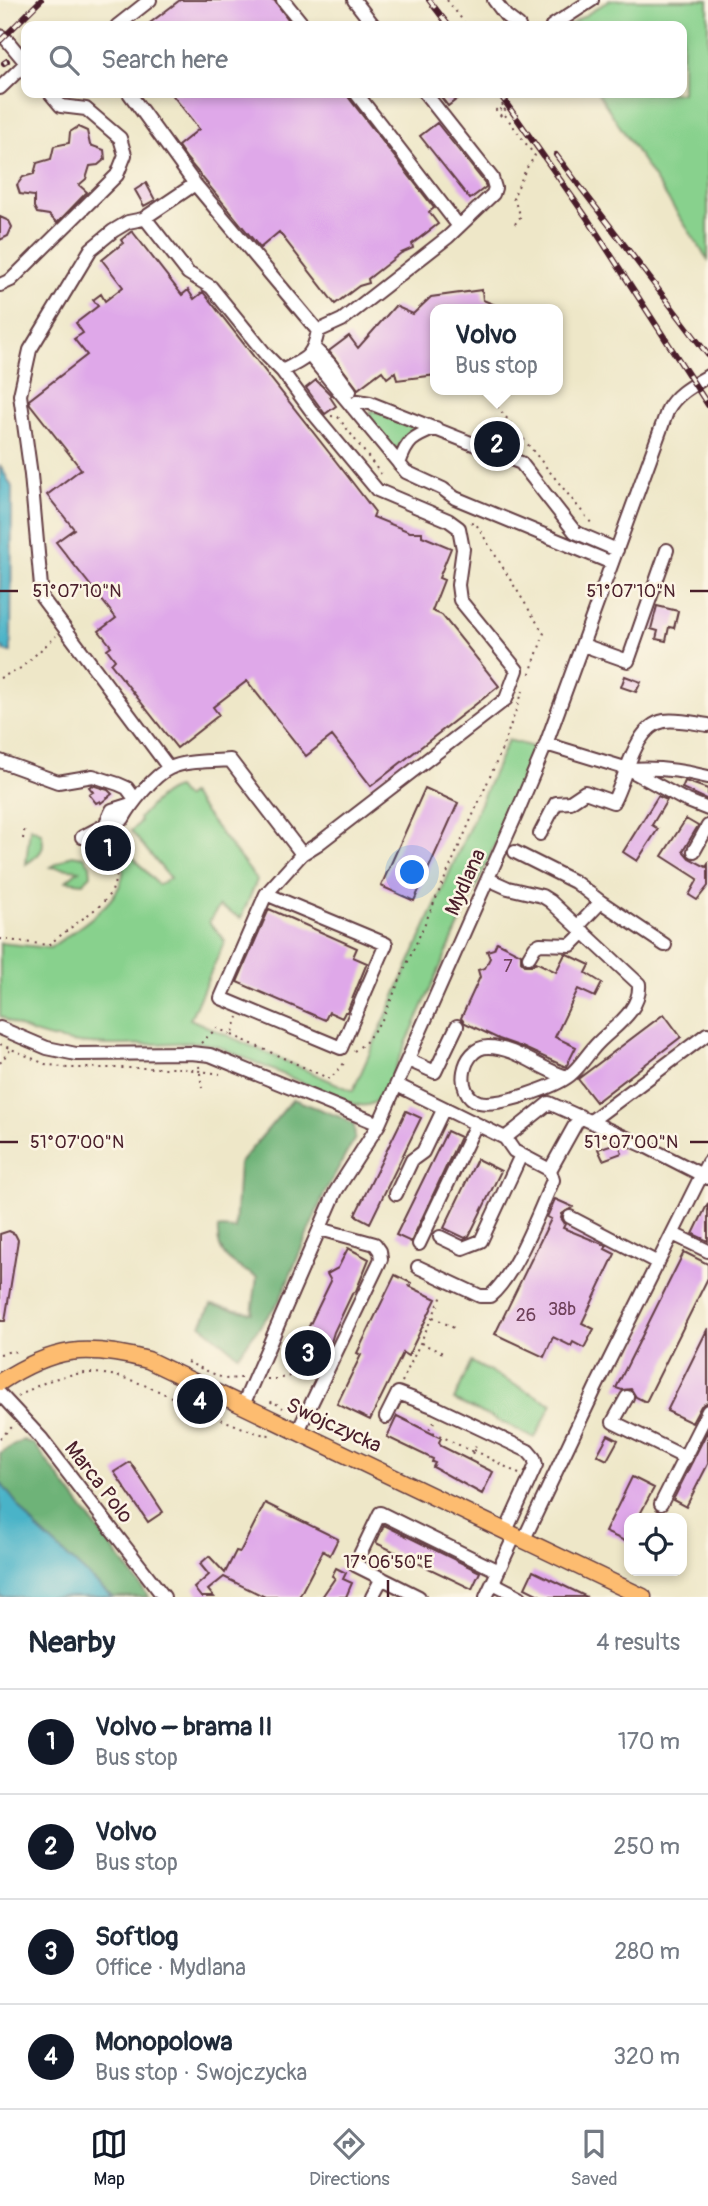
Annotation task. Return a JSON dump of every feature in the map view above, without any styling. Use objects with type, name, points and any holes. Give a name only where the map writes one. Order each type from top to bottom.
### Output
[{"type":"main road","name":"Swojczycka","points":[[0,1382],[42,1359],[77,1350],[102,1350],[148,1360],[643,1597]]},
{"type":"street","points":[[123,21],[150,0]]},
{"type":"street","points":[[283,0],[300,21]]},
{"type":"street","points":[[354,0],[370,21]]},
{"type":"street","points":[[494,0],[512,21]]},
{"type":"street","points":[[560,21],[592,0]]},
{"type":"street","points":[[0,36],[6,39],[21,57]]},
{"type":"street","points":[[0,88],[21,68]]},
{"type":"street","points":[[0,285],[11,280],[117,175],[124,160],[125,151],[120,138],[86,109],[61,106],[54,98]]},
{"type":"street","points":[[133,98],[195,184],[318,331]]},
{"type":"street","points":[[360,98],[458,225]]},
{"type":"street","points":[[282,371],[312,352],[318,331],[342,320],[448,237],[458,225],[490,199],[495,188],[494,183],[429,98]]},
{"type":"street","points":[[169,768],[43,598],[31,475],[19,395],[25,365],[37,337],[91,249],[128,222],[145,218],[195,184]]},
{"type":"street","points":[[145,218],[188,273],[211,287],[377,490],[448,520],[459,528],[463,549],[458,585],[460,600],[517,670],[506,699],[318,844],[302,853],[266,894],[221,999],[341,1048],[386,944],[266,894]]},
{"type":"street","points":[[312,352],[330,364],[355,404],[406,472],[456,498],[612,563]]},
{"type":"street","name":"Mydlana","points":[[243,1405],[336,1191],[379,1124],[397,1085],[546,744],[668,409],[681,393],[708,376]]},
{"type":"street","points":[[355,404],[436,428],[522,463],[575,532],[617,550]]},
{"type":"street","points":[[399,464],[405,446],[411,439],[436,428]]},
{"type":"street","points":[[583,645],[628,661],[667,550]]},
{"type":"street","points":[[540,834],[556,803],[570,802],[585,792],[613,802],[635,746],[649,727],[664,721],[708,725]]},
{"type":"street","points":[[546,744],[628,769],[683,799],[708,809]]},
{"type":"street","points":[[82,837],[123,819],[133,801],[169,768],[230,760],[302,853]]},
{"type":"street","points":[[0,761],[58,782],[93,776],[127,788],[133,801]]},
{"type":"street","points":[[628,769],[651,767],[708,777]]},
{"type":"street","points":[[695,850],[708,826]]},
{"type":"street","points":[[515,852],[575,882],[665,944]]},
{"type":"street","points":[[488,879],[508,888],[542,896],[639,984],[637,1000],[619,1025],[567,1077],[493,1103],[478,1101],[470,1096],[463,1071],[473,1053],[485,1047],[513,1053],[554,1074],[567,1077]]},
{"type":"street","points":[[529,957],[540,944],[571,944],[601,901]]},
{"type":"street","points":[[408,1060],[435,1072],[457,1026]]},
{"type":"street","points":[[0,1028],[23,1040],[76,1054],[200,1054],[229,1062],[379,1124]]},
{"type":"street","points":[[550,1170],[585,1119],[707,1034]]},
{"type":"street","points":[[397,1085],[505,1138],[514,1151],[550,1170],[553,1180],[502,1286],[490,1296],[480,1296],[418,1267]]},
{"type":"street","points":[[505,1138],[549,1103],[705,1176]]},
{"type":"street","points":[[396,1194],[412,1160],[423,1152],[444,1108]]},
{"type":"street","points":[[419,1244],[477,1124]]},
{"type":"street","points":[[440,1237],[463,1248],[481,1241],[520,1155]]},
{"type":"street","points":[[486,1597],[515,1535],[705,1176],[708,1162]]},
{"type":"street","points":[[570,1217],[658,1263]]},
{"type":"street","points":[[298,1431],[381,1259],[375,1244],[320,1229]]},
{"type":"street","points":[[673,1234],[708,1251]]},
{"type":"street","points":[[386,1417],[398,1392],[528,1451],[536,1465],[515,1535]]},
{"type":"street","name":"Marca Polo","points":[[0,1394],[41,1438],[164,1597]]},
{"type":"street","points":[[627,1397],[613,1422],[686,1458]]},
{"type":"street","points":[[661,1504],[708,1411]]},
{"type":"street","points":[[419,1597],[355,1565],[380,1514],[495,1577],[520,1597]]},
{"type":"street","points":[[372,1597],[382,1578]]},
{"type":"path","points":[[447,0],[463,21]]},
{"type":"path","points":[[511,98],[501,106],[505,110],[502,112],[499,107],[496,110],[502,117],[505,115],[535,156],[513,198],[522,216],[514,225]]},
{"type":"path","points":[[488,395],[593,526]]},
{"type":"path","points":[[325,415],[338,417],[387,481]]},
{"type":"path","points":[[201,1040],[217,1028],[330,1079],[357,1048],[365,1044],[383,1018],[500,754],[544,634],[476,524],[464,519]]},
{"type":"path","points":[[0,678],[23,667],[65,628]]},
{"type":"path","points":[[23,839],[25,826]]},
{"type":"path","points":[[0,939],[48,945],[102,904],[113,891],[117,877],[115,846],[110,838]]},
{"type":"path","points":[[232,1035],[241,1007]]},
{"type":"path","points":[[0,1063],[10,1049]]},
{"type":"path","points":[[200,1054],[202,1088]]},
{"type":"path","points":[[398,1392],[442,1296]]},
{"type":"path","points":[[432,1317],[454,1328]]},
{"type":"path","points":[[420,1342],[445,1354]]},
{"type":"path","points":[[0,1354],[16,1352],[23,1356]]},
{"type":"path","points":[[263,1381],[317,1370]]},
{"type":"path","points":[[15,1398],[37,1384],[60,1376],[101,1373],[133,1380],[223,1420],[264,1435],[278,1436]]},
{"type":"path","points":[[439,1409],[429,1430],[530,1479]]},
{"type":"path","points":[[0,1438],[13,1427]]},
{"type":"path","points":[[469,1460],[483,1430]]},
{"type":"green space","points":[[610,0],[708,0],[708,260],[601,98],[687,98],[687,21],[576,21]]},
{"type":"green space","points":[[372,410],[413,426],[414,429],[396,450],[367,418]]},
{"type":"green space","points":[[508,740],[533,747],[531,764],[384,1093],[377,1101],[365,1105],[350,1103],[219,1047],[198,1042],[122,1045],[71,1042],[46,1037],[0,1016],[0,943],[50,948],[94,916],[120,885],[123,870],[119,841],[158,885],[170,878],[131,831],[156,800],[177,788],[185,798],[190,794],[257,880],[241,918],[219,906],[209,922],[225,941],[190,1019],[353,1091]]},
{"type":"green space","points":[[30,827],[41,833],[43,844],[38,855],[26,864]]},
{"type":"green space","points":[[72,855],[84,857],[90,865],[91,875],[83,883],[66,881],[79,870],[51,867]]},
{"type":"green space","points":[[293,1099],[354,1125],[355,1138],[324,1194],[280,1300],[238,1355],[201,1325],[211,1305],[252,1313],[257,1277],[234,1264],[223,1254],[218,1228],[235,1229],[239,1164]]},
{"type":"green space","points":[[471,1362],[552,1404],[535,1438],[454,1400]]},
{"type":"green space","points":[[23,1440],[34,1444],[149,1597],[112,1597],[36,1528],[0,1482],[0,1453]]},
{"type":"water","points":[[0,465],[12,487],[11,652],[3,651],[4,648],[0,647]]},
{"type":"water","points":[[0,1482],[36,1528],[112,1597],[0,1597]]},
{"type":"building","points":[[180,0],[274,0],[289,21],[153,21]]},
{"type":"building","points":[[175,98],[349,98],[434,208],[429,212],[438,224],[412,244],[413,248],[401,253],[368,279],[369,283],[359,286],[335,304],[279,232],[260,248],[187,159],[178,146],[199,129]]},
{"type":"building","points":[[442,98],[458,98],[448,106]]},
{"type":"building","points":[[437,123],[484,182],[486,187],[470,199],[420,136]]},
{"type":"building","points":[[78,127],[87,131],[90,145],[104,150],[105,159],[98,165],[90,166],[86,179],[79,185],[87,192],[57,223],[49,215],[37,213],[34,196],[20,194],[17,185],[23,177],[34,174],[37,163],[51,159],[54,146],[69,143],[70,132]]},
{"type":"building","points":[[146,183],[155,200],[144,206],[135,190]]},
{"type":"building","points":[[0,217],[9,221],[12,227],[8,236],[0,240]]},
{"type":"building","points":[[132,231],[182,295],[188,290],[194,299],[203,292],[375,512],[373,517],[410,532],[422,532],[422,536],[451,548],[439,578],[444,580],[432,611],[442,615],[499,686],[371,786],[332,736],[306,756],[247,681],[213,707],[219,715],[177,748],[111,664],[115,660],[107,649],[111,646],[99,631],[116,618],[56,542],[74,529],[47,495],[81,469],[29,400],[87,355],[74,339],[83,333],[76,323],[98,306],[93,300],[101,294],[105,301],[123,287],[102,260],[123,243],[121,240]]},
{"type":"building","points":[[482,290],[483,300],[493,304],[430,304],[430,376],[397,380],[395,372],[387,378],[382,371],[358,389],[329,351],[349,336],[358,348],[395,306],[413,314],[431,297]]},
{"type":"building","points":[[316,380],[332,396],[330,397],[336,406],[325,414],[306,388]]},
{"type":"building","points":[[657,606],[678,611],[674,628],[669,627],[666,641],[656,639],[658,631],[651,629]]},
{"type":"building","points":[[625,676],[641,682],[636,692],[621,687]]},
{"type":"building","points":[[685,781],[708,789],[708,800],[682,788]]},
{"type":"building","points":[[92,785],[112,794],[101,803],[96,803],[89,794],[93,792],[89,787]]},
{"type":"building","points":[[425,788],[458,803],[414,901],[381,886]]},
{"type":"building","points":[[658,796],[667,800],[652,825],[658,829],[637,861],[623,852]]},
{"type":"building","points":[[686,819],[698,826],[683,851],[689,858],[706,867],[708,864],[708,886],[697,900],[689,895],[698,879],[662,856]]},
{"type":"building","points":[[269,909],[357,948],[353,957],[367,963],[342,1018],[329,1012],[325,1020],[237,982]]},
{"type":"building","points":[[497,942],[521,954],[521,961],[525,965],[533,965],[536,962],[556,972],[567,954],[590,965],[586,973],[602,983],[595,997],[578,989],[555,1037],[576,1047],[566,1067],[499,1039],[465,1023],[461,1018],[480,977],[478,970],[485,968],[490,958],[487,951],[494,949]]},
{"type":"building","points":[[664,1014],[681,1037],[596,1102],[578,1079]]},
{"type":"building","points":[[406,1111],[421,1118],[370,1223],[355,1215]]},
{"type":"building","points":[[447,1131],[460,1137],[411,1242],[396,1235]]},
{"type":"building","points":[[616,1143],[622,1153],[603,1160],[598,1149]]},
{"type":"building","points":[[477,1159],[501,1171],[469,1236],[465,1238],[444,1228]]},
{"type":"building","points":[[555,1199],[573,1207],[562,1214],[561,1218],[565,1224],[563,1228],[607,1246],[605,1249],[615,1254],[582,1323],[594,1329],[584,1348],[573,1342],[571,1346],[553,1337],[544,1357],[495,1334],[551,1219],[547,1217]]},
{"type":"building","points":[[708,1203],[708,1241],[693,1234]]},
{"type":"building","points":[[9,1231],[15,1234],[18,1240],[5,1321],[0,1321],[0,1234]]},
{"type":"building","points":[[348,1248],[369,1259],[356,1291],[352,1294],[317,1366],[295,1355],[331,1281],[327,1274],[338,1268]]},
{"type":"building","points":[[684,1252],[708,1264],[708,1278],[646,1402],[636,1397],[631,1389],[616,1388]]},
{"type":"building","points":[[395,1275],[411,1283],[409,1286],[436,1299],[408,1356],[403,1353],[370,1420],[337,1404],[361,1355],[357,1353]]},
{"type":"building","points":[[708,1328],[708,1402],[701,1406],[692,1423],[667,1411]]},
{"type":"building","points":[[397,1416],[441,1438],[441,1446],[493,1472],[482,1494],[433,1467],[433,1459],[387,1437]]},
{"type":"building","points":[[708,1430],[708,1464],[686,1507],[673,1500]]},
{"type":"building","points":[[608,1435],[618,1440],[607,1460],[597,1455]]},
{"type":"building","points":[[130,1462],[163,1512],[148,1522],[114,1472]]},
{"type":"building","points":[[632,1477],[654,1488],[641,1513],[624,1513],[624,1541],[605,1532]]},
{"type":"building","points":[[265,1503],[338,1539],[330,1555],[323,1551],[299,1597],[265,1597],[224,1577],[208,1590],[214,1597],[201,1597],[194,1588],[209,1575],[200,1564],[209,1556],[225,1573],[236,1551],[240,1552]]},
{"type":"building","points":[[384,1525],[480,1572],[472,1589],[376,1543]]},
{"type":"building","points":[[336,1568],[346,1573],[343,1579],[352,1583],[346,1597],[322,1597],[335,1578],[332,1576]]},
{"type":"building","points":[[533,1571],[587,1597],[543,1597],[525,1588]]},
{"type":"railway","points":[[0,41],[41,0]]},
{"type":"railway","points":[[429,0],[445,21]]},
{"type":"railway","points":[[503,98],[587,218],[708,405]]},
{"type":"railway","points":[[556,155],[708,355]]},
{"type":"place","name":"Volvo","points":[[497,444]]},
{"type":"place","name":"Volvo – brama II","points":[[108,848]]},
{"type":"place","name":"Softlog","points":[[308,1353]]},
{"type":"place","name":"Monopolowa","points":[[200,1401]]}]
